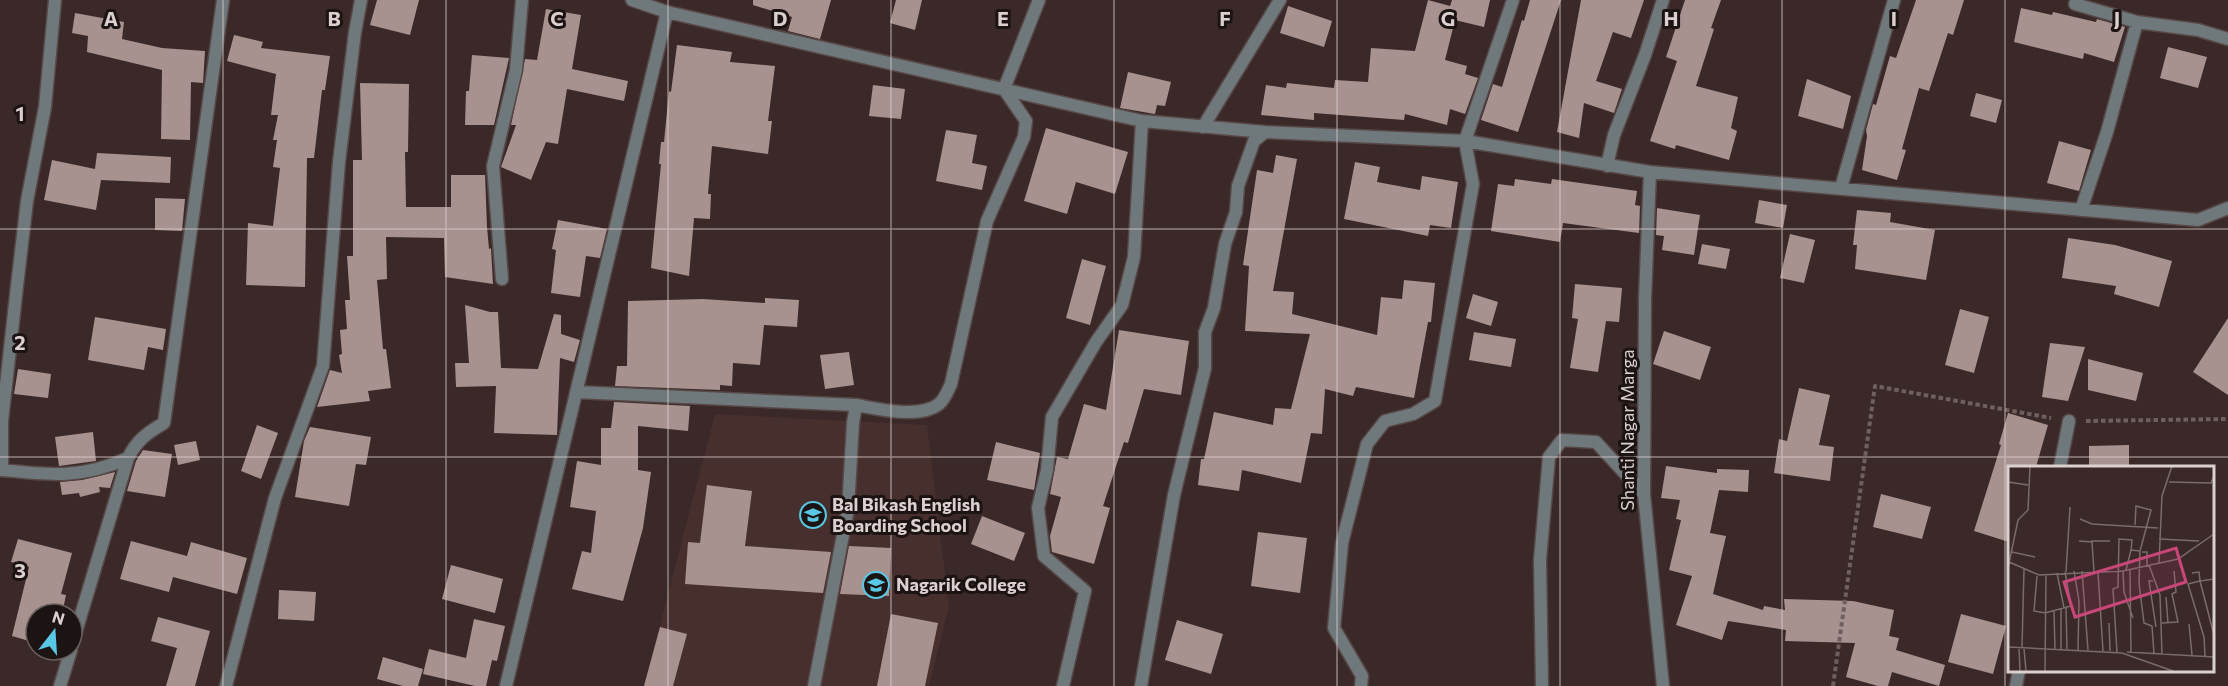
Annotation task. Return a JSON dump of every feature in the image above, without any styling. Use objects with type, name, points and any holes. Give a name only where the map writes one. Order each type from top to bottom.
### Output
[{"type":"street","points":[[55,0],[45,107],[27,201],[17,286],[2,421],[1,469],[41,474],[76,474],[112,465],[128,458]]},
{"type":"street","points":[[84,605],[128,458],[143,435],[164,423],[223,0]]},
{"type":"street","points":[[226,686],[275,498],[323,366],[339,162],[361,0]]},
{"type":"street","points":[[502,279],[493,166],[516,70],[522,0]]},
{"type":"street","points":[[632,0],[667,12],[1142,121],[1265,132],[1465,141],[1650,172],[2198,220],[2228,208]]},
{"type":"street","points":[[1004,89],[1039,0]]},
{"type":"street","points":[[1203,127],[1280,0]]},
{"type":"street","points":[[1361,686],[1362,676],[1334,628],[1342,543],[1367,444],[1385,421],[1413,414],[1435,401],[1473,184],[1465,141],[1513,0]]},
{"type":"street","points":[[1607,166],[1614,135],[1645,55],[1663,0]]},
{"type":"street","points":[[1841,188],[1894,0]]},
{"type":"street","points":[[2075,4],[2137,22],[2198,30],[2228,39]]},
{"type":"street","points":[[506,686],[667,12]]},
{"type":"street","points":[[2081,210],[2107,132],[2137,22]]},
{"type":"street","points":[[576,392],[856,405],[898,412],[929,410],[941,403],[951,384],[987,221],[1024,137],[1026,120],[1004,89]]},
{"type":"street","points":[[1063,686],[1084,591],[1044,556],[1038,508],[1047,470],[1052,417],[1096,342],[1122,305],[1134,257],[1142,121]]},
{"type":"street","points":[[1141,686],[1174,495],[1205,368],[1205,332],[1214,308],[1225,244],[1236,212],[1238,186],[1254,141],[1265,132]]},
{"type":"street","name":"Shanti Nagar Marga","points":[[1650,172],[1644,494],[1663,686]]},
{"type":"street","points":[[814,686],[848,510],[856,405]]},
{"type":"street","points":[[2060,466],[2069,421]]},
{"type":"street","points":[[1542,686],[1540,560],[1549,457],[1562,440],[1596,442],[1644,494]]},
{"type":"street","points":[[60,686],[67,662]]},
{"type":"street","points":[[2016,686],[2019,671]]},
{"type":"path","points":[[1833,686],[1875,386]]},
{"type":"shaded area","name":"Bal Bikash English Boarding School","points":[[715,414],[927,425],[949,606],[929,686],[644,686]]},
{"type":"building","points":[[377,0],[419,0],[410,35],[370,25]]},
{"type":"building","points":[[753,0],[831,0],[820,39],[788,31],[792,17],[753,5]]},
{"type":"building","points":[[896,0],[922,0],[915,30],[890,23]]},
{"type":"building","points":[[1428,0],[1450,6],[1452,0],[1490,0],[1484,27],[1455,20],[1445,60],[1467,66],[1465,74],[1478,78],[1465,114],[1450,109],[1447,125],[1405,114],[1404,120],[1314,113],[1314,120],[1261,115],[1266,85],[1286,88],[1287,83],[1334,88],[1335,80],[1368,82],[1371,48],[1415,51]]},
{"type":"building","points":[[1530,0],[1561,0],[1518,132],[1481,120],[1493,84],[1502,87]]},
{"type":"building","points":[[1581,0],[1644,0],[1631,38],[1613,32],[1596,81],[1622,89],[1614,113],[1584,103],[1579,138],[1557,132]]},
{"type":"building","points":[[1685,0],[1721,0],[1696,86],[1738,97],[1731,128],[1737,131],[1729,160],[1676,145],[1675,149],[1650,141],[1677,61],[1666,57]]},
{"type":"building","points":[[1916,0],[1964,0],[1953,35],[1948,33],[1929,91],[1919,88],[1902,149],[1906,150],[1897,180],[1862,170],[1866,130],[1890,56],[1896,58]]},
{"type":"building","points":[[1288,6],[1332,21],[1324,47],[1280,33]]},
{"type":"building","points":[[2021,8],[2052,15],[2053,12],[2096,22],[2097,19],[2125,27],[2114,62],[2084,53],[2083,59],[2014,42]]},
{"type":"building","points":[[546,9],[581,15],[572,69],[628,81],[624,101],[567,89],[558,144],[546,142],[531,180],[501,167],[516,125],[511,125],[525,59],[537,60]]},
{"type":"building","points":[[75,13],[124,22],[122,39],[162,48],[205,51],[203,83],[191,82],[190,140],[161,139],[162,70],[87,52],[88,36],[72,33]]},
{"type":"building","points":[[234,35],[263,42],[261,48],[330,56],[325,90],[322,90],[314,158],[307,158],[305,287],[246,285],[248,223],[273,226],[280,168],[273,167],[277,140],[273,140],[278,115],[271,115],[276,74],[227,61]]},
{"type":"building","points":[[677,45],[732,52],[730,62],[775,66],[768,121],[772,121],[768,154],[712,146],[708,194],[711,194],[710,219],[694,218],[689,276],[651,268],[661,142],[664,142],[669,91],[671,92]]},
{"type":"building","points":[[2168,47],[2207,57],[2198,88],[2160,78]]},
{"type":"building","points":[[472,55],[509,58],[494,125],[465,125],[466,91],[469,91]]},
{"type":"building","points":[[1128,72],[1171,82],[1165,106],[1157,105],[1155,114],[1120,108]]},
{"type":"building","points":[[1807,79],[1851,96],[1843,129],[1798,116]]},
{"type":"building","points":[[360,83],[409,84],[408,152],[405,152],[406,207],[451,207],[451,175],[485,175],[487,227],[493,284],[445,277],[444,238],[386,237],[387,279],[377,280],[383,349],[386,349],[391,388],[368,391],[370,401],[317,407],[330,370],[342,373],[339,355],[342,354],[340,330],[347,329],[345,300],[350,300],[347,256],[353,256],[353,160],[362,160]]},
{"type":"building","points":[[873,85],[905,89],[901,119],[869,116]]},
{"type":"building","points":[[1976,93],[2002,100],[1996,123],[1970,116]]},
{"type":"building","points":[[1046,128],[1128,152],[1115,194],[1076,182],[1067,214],[1024,201]]},
{"type":"building","points":[[946,130],[977,135],[972,163],[987,166],[982,190],[936,181]]},
{"type":"building","points":[[2059,141],[2091,150],[2079,191],[2047,183]]},
{"type":"building","points":[[97,153],[171,157],[170,183],[101,180],[96,210],[44,200],[52,160],[95,169]]},
{"type":"building","points":[[1276,155],[1297,159],[1273,291],[1294,292],[1292,314],[1377,335],[1381,297],[1402,299],[1404,280],[1435,283],[1431,322],[1428,322],[1414,398],[1356,387],[1353,396],[1325,389],[1322,434],[1311,433],[1301,483],[1242,470],[1239,491],[1198,485],[1201,459],[1204,459],[1214,412],[1273,425],[1275,408],[1291,409],[1310,334],[1245,331],[1249,266],[1243,265],[1257,170],[1273,173]]},
{"type":"building","points":[[1355,162],[1380,167],[1377,182],[1420,190],[1422,176],[1458,182],[1451,228],[1430,225],[1428,236],[1344,219]]},
{"type":"building","points":[[1515,179],[1551,184],[1552,179],[1637,191],[1635,205],[1640,206],[1639,233],[1563,223],[1560,242],[1491,231],[1498,184],[1514,186]]},
{"type":"building","points":[[155,198],[185,199],[182,231],[155,230]]},
{"type":"building","points":[[1759,200],[1787,205],[1783,228],[1755,223]]},
{"type":"building","points":[[1657,208],[1700,215],[1694,255],[1662,250],[1664,236],[1656,235]]},
{"type":"building","points":[[1857,210],[1891,213],[1890,222],[1935,230],[1926,280],[1855,269],[1857,245],[1853,245]]},
{"type":"building","points":[[558,220],[607,229],[600,258],[586,256],[580,297],[551,293],[556,250],[552,249]]},
{"type":"building","points":[[1790,234],[1815,240],[1804,283],[1780,278]]},
{"type":"building","points":[[2068,238],[2115,245],[2172,261],[2159,307],[2114,294],[2116,286],[2062,278]]},
{"type":"building","points":[[1702,244],[1730,249],[1726,269],[1698,264]]},
{"type":"building","points":[[1082,259],[1106,266],[1090,325],[1066,318]]},
{"type":"building","points":[[1575,284],[1622,288],[1619,322],[1606,321],[1598,372],[1570,368],[1578,319],[1572,318]]},
{"type":"building","points":[[1473,294],[1498,302],[1491,326],[1466,318]]},
{"type":"building","points":[[765,298],[799,300],[797,327],[764,325],[760,365],[733,363],[732,386],[720,385],[720,390],[615,386],[617,366],[627,366],[628,301],[703,299],[765,303]]},
{"type":"building","points":[[465,305],[498,312],[501,368],[538,369],[554,314],[561,315],[561,334],[580,340],[574,362],[560,358],[557,435],[494,433],[496,386],[456,387],[455,363],[469,363]]},
{"type":"building","points":[[1960,309],[1989,317],[1974,373],[1945,365]]},
{"type":"building","points":[[95,317],[166,329],[163,350],[148,347],[144,370],[88,360]]},
{"type":"building","points":[[2228,318],[2228,395],[2193,372]]},
{"type":"building","points":[[1119,330],[1189,341],[1181,395],[1144,389],[1128,443],[1124,442],[1103,506],[1110,508],[1094,564],[1052,552],[1050,536],[1061,497],[1050,494],[1057,457],[1068,459],[1084,404],[1106,410]]},
{"type":"building","points":[[1664,331],[1711,347],[1700,380],[1653,364]]},
{"type":"building","points":[[1474,332],[1516,339],[1511,367],[1469,360]]},
{"type":"building","points":[[2050,343],[2085,347],[2068,401],[2042,397]]},
{"type":"building","points":[[849,352],[854,385],[825,389],[820,355]]},
{"type":"building","points":[[2088,359],[2143,373],[2136,401],[2088,390]]},
{"type":"building","points":[[18,369],[51,374],[48,398],[14,394]]},
{"type":"building","points":[[1799,388],[1830,395],[1819,445],[1834,447],[1830,481],[1774,473],[1779,439],[1787,441]]},
{"type":"building","points":[[614,402],[690,406],[688,431],[638,426],[638,470],[651,472],[643,528],[623,601],[572,589],[582,551],[591,553],[596,511],[570,507],[577,461],[601,465],[601,428],[611,428]]},
{"type":"building","points":[[2008,413],[2048,425],[2036,466],[2008,466],[2008,542],[1974,531],[2001,445],[1999,444]]},
{"type":"building","points":[[257,425],[278,433],[261,479],[241,471]]},
{"type":"building","points":[[310,427],[371,437],[366,465],[356,464],[349,506],[295,497],[304,441]]},
{"type":"building","points":[[93,432],[96,461],[59,466],[55,437]]},
{"type":"building","points":[[196,441],[200,460],[178,465],[174,445]]},
{"type":"building","points":[[996,442],[1040,453],[1034,490],[987,480]]},
{"type":"building","points":[[2129,445],[2129,466],[2089,466],[2089,446]]},
{"type":"building","points":[[143,450],[172,454],[165,497],[127,491],[136,461]]},
{"type":"building","points":[[1666,466],[1717,473],[1717,469],[1749,470],[1748,492],[1719,490],[1710,533],[1726,536],[1713,594],[1763,610],[1764,606],[1785,610],[1784,599],[1853,601],[1894,610],[1889,636],[1899,638],[1896,650],[1945,665],[1939,686],[1892,672],[1888,686],[1878,686],[1846,677],[1855,643],[1785,641],[1786,630],[1728,621],[1722,640],[1676,625],[1692,576],[1669,570],[1681,520],[1676,519],[1680,500],[1661,498]]},
{"type":"building","points":[[115,472],[110,488],[99,487],[100,492],[80,497],[79,493],[62,495],[60,482],[82,480]]},
{"type":"building","points":[[707,485],[752,491],[745,546],[831,552],[823,593],[685,584],[688,542],[700,543]]},
{"type":"building","points":[[1881,494],[1931,507],[1922,539],[1873,527]]},
{"type":"building","points":[[982,516],[1025,533],[1014,561],[971,544]]},
{"type":"building","points":[[1258,532],[1307,538],[1300,593],[1251,586]]},
{"type":"building","points":[[18,539],[72,553],[61,594],[66,595],[65,602],[24,602],[24,640],[12,636],[29,567],[11,562]]},
{"type":"building","points":[[131,541],[187,556],[191,542],[247,558],[237,594],[173,577],[169,592],[120,579]]},
{"type":"building","points":[[849,546],[891,548],[889,596],[840,594]]},
{"type":"building","points":[[451,565],[503,579],[495,613],[442,599]]},
{"type":"building","points":[[279,590],[316,592],[314,621],[278,619]]},
{"type":"building","points":[[891,614],[938,623],[925,686],[877,686]]},
{"type":"building","points":[[1961,614],[2006,626],[1993,674],[1948,662]]},
{"type":"building","points":[[158,617],[210,631],[195,686],[166,686],[177,648],[151,641]]},
{"type":"building","points":[[474,619],[505,626],[497,661],[492,660],[486,686],[475,686],[423,674],[429,649],[466,658]]},
{"type":"building","points":[[1177,620],[1223,634],[1211,674],[1165,660]]},
{"type":"building","points":[[660,627],[687,634],[673,686],[644,686]]},
{"type":"building","points":[[383,657],[423,669],[418,686],[403,686],[377,679]]},
{"type":"place","name":"Bal Bikash English Boarding School","points":[[813,515]]},
{"type":"place","name":"Nagarik College","points":[[876,585]]}]
